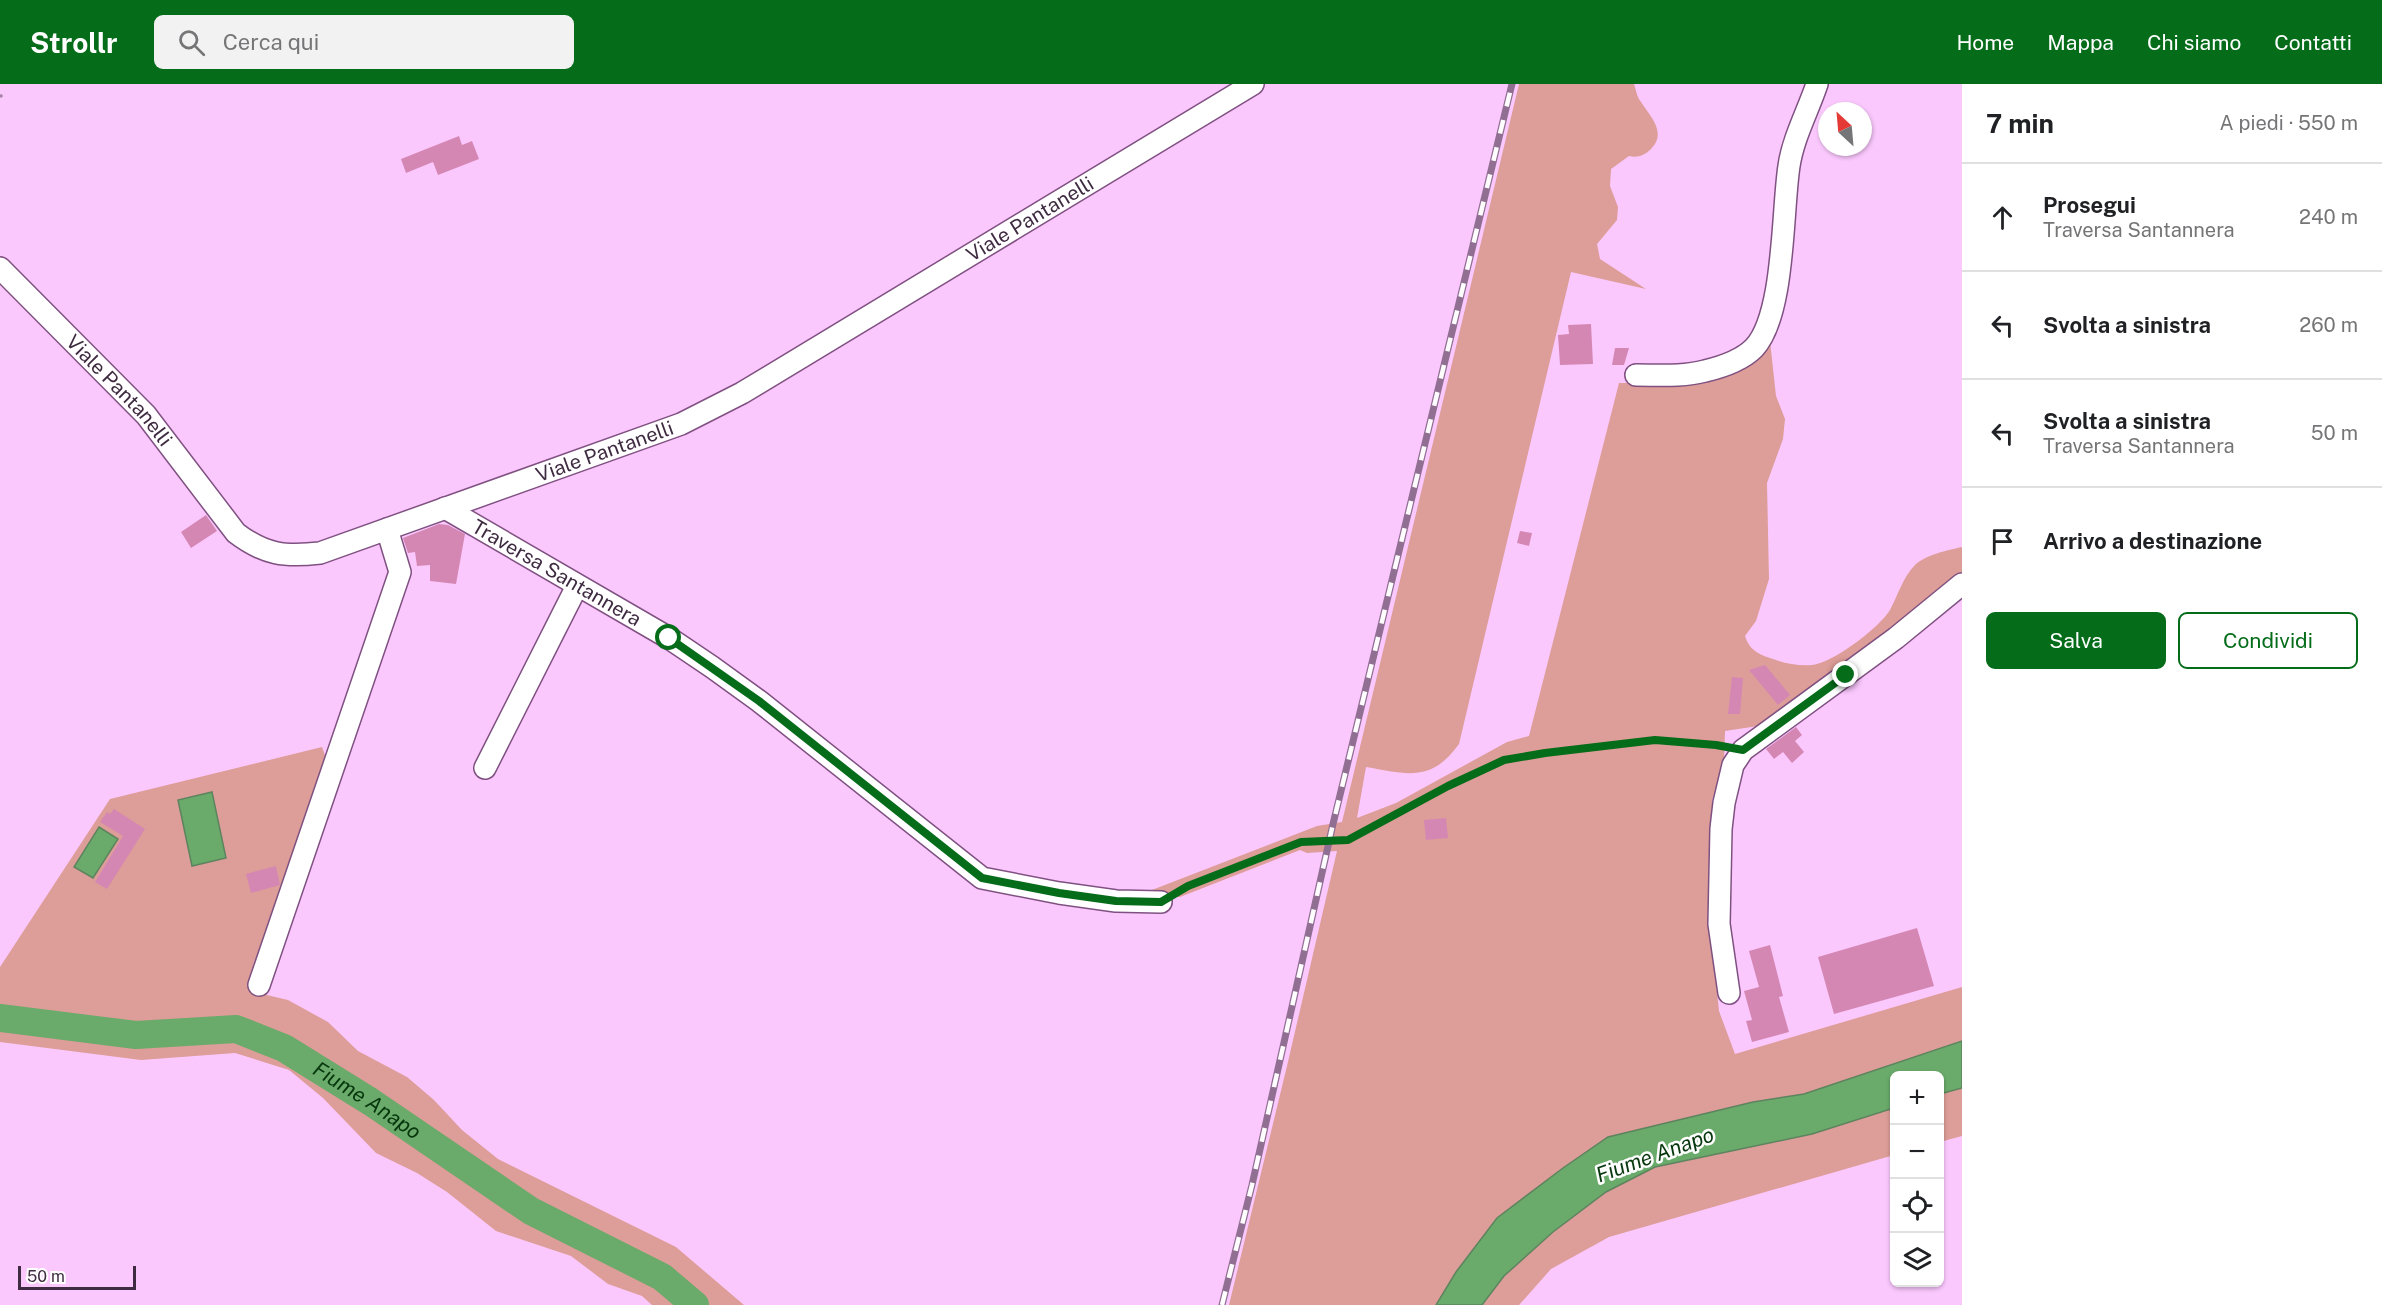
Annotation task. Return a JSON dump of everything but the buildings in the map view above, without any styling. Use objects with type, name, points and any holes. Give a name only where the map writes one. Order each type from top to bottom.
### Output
[{"type":"street","name":"Viale Pantanelli","points":[[0,268],[146,415],[236,533],[250,544],[278,554],[320,553],[681,424],[742,393],[1253,84]]},
{"type":"street","points":[[1636,375],[1676,375],[1711,370],[1742,357],[1759,342],[1768,319],[1780,269],[1791,155],[1817,84]]},
{"type":"street","name":"Traversa Santannera","points":[[445,508],[669,638],[759,701],[982,878],[1105,899],[1161,902]]},
{"type":"street","points":[[259,985],[400,572],[387,529]]},
{"type":"street","points":[[1729,993],[1719,924],[1721,829],[1724,803],[1733,765],[1743,750],[1888,644],[1962,584]]},
{"type":"street","points":[[486,768],[577,586]]},
{"type":"path","points":[[0,98],[4,93]]},
{"type":"path","points":[[1161,902],[1188,886],[1301,842],[1348,840],[1448,786],[1504,760],[1655,740],[1716,745],[1743,750]]},
{"type":"shaded area","points":[[1519,84],[1634,84],[1638,98],[1656,125],[1658,137],[1656,143],[1646,153],[1638,157],[1629,156],[1611,169],[1610,186],[1618,207],[1617,220],[1597,244],[1600,259],[1646,289],[1571,272],[1459,744],[1438,765],[1417,773],[1366,767],[1357,818],[1396,803],[1507,742],[1529,736],[1619,383],[1657,383],[1770,341],[1776,396],[1785,419],[1783,439],[1767,483],[1769,579],[1756,621],[1745,636],[1750,646],[1761,654],[1785,663],[1812,665],[1821,663],[1855,643],[1876,626],[1890,610],[1907,575],[1919,561],[1937,553],[1962,547],[1962,575],[1940,594],[1758,726],[1725,731],[1724,761],[1712,801],[1713,953],[1719,1011],[1735,1054],[1962,987],[1962,1041],[1804,1094],[1753,1102],[1608,1137],[1456,1272],[1436,1305],[1229,1305],[1337,851],[1307,853],[1300,850],[1180,897],[1122,895],[1014,876],[1118,891],[1152,890],[1317,826],[1342,822]]},
{"type":"shaded area","points":[[322,747],[330,769],[263,957],[255,960],[253,966],[257,972],[250,991],[288,1000],[328,1022],[358,1051],[407,1077],[434,1100],[462,1130],[498,1159],[676,1247],[744,1305],[652,1305],[642,1296],[608,1284],[571,1256],[496,1231],[447,1192],[417,1173],[376,1153],[323,1098],[289,1070],[235,1053],[141,1060],[0,1042],[0,967],[110,799]]},
{"type":"shaded area","points":[[1962,1088],[1962,1136],[1944,1141],[1944,1125],[1944,1093]]},
{"type":"shaded area","points":[[1890,1109],[1890,1156],[1609,1237],[1551,1269],[1519,1305],[1482,1305],[1504,1276],[1553,1232],[1606,1192],[1655,1167],[1812,1134]]},
{"type":"water","points":[[212,792],[226,858],[192,866],[178,800]]},
{"type":"water","points":[[99,827],[118,839],[93,878],[74,867]]},
{"type":"water","points":[[1962,1041],[1962,1088],[1944,1093],[1944,1071],[1890,1071],[1890,1109],[1812,1134],[1655,1167],[1606,1192],[1553,1232],[1504,1276],[1482,1305],[1436,1305],[1456,1272],[1497,1218],[1608,1137],[1753,1102],[1804,1094]]},
{"type":"waterway","name":"Fiume Anapo","points":[[0,1018],[136,1035],[236,1029],[284,1048],[371,1102],[531,1211],[662,1277],[695,1305]]},
{"type":"railway","points":[[1222,1305],[1252,1185],[1333,824],[1512,84]]},
{"type":"route","points":[[669,638],[759,701],[982,878],[1116,901],[1161,902],[1188,886],[1301,842],[1348,840],[1448,786],[1504,760],[1655,740],[1716,745],[1743,750],[1846,675]]}]
